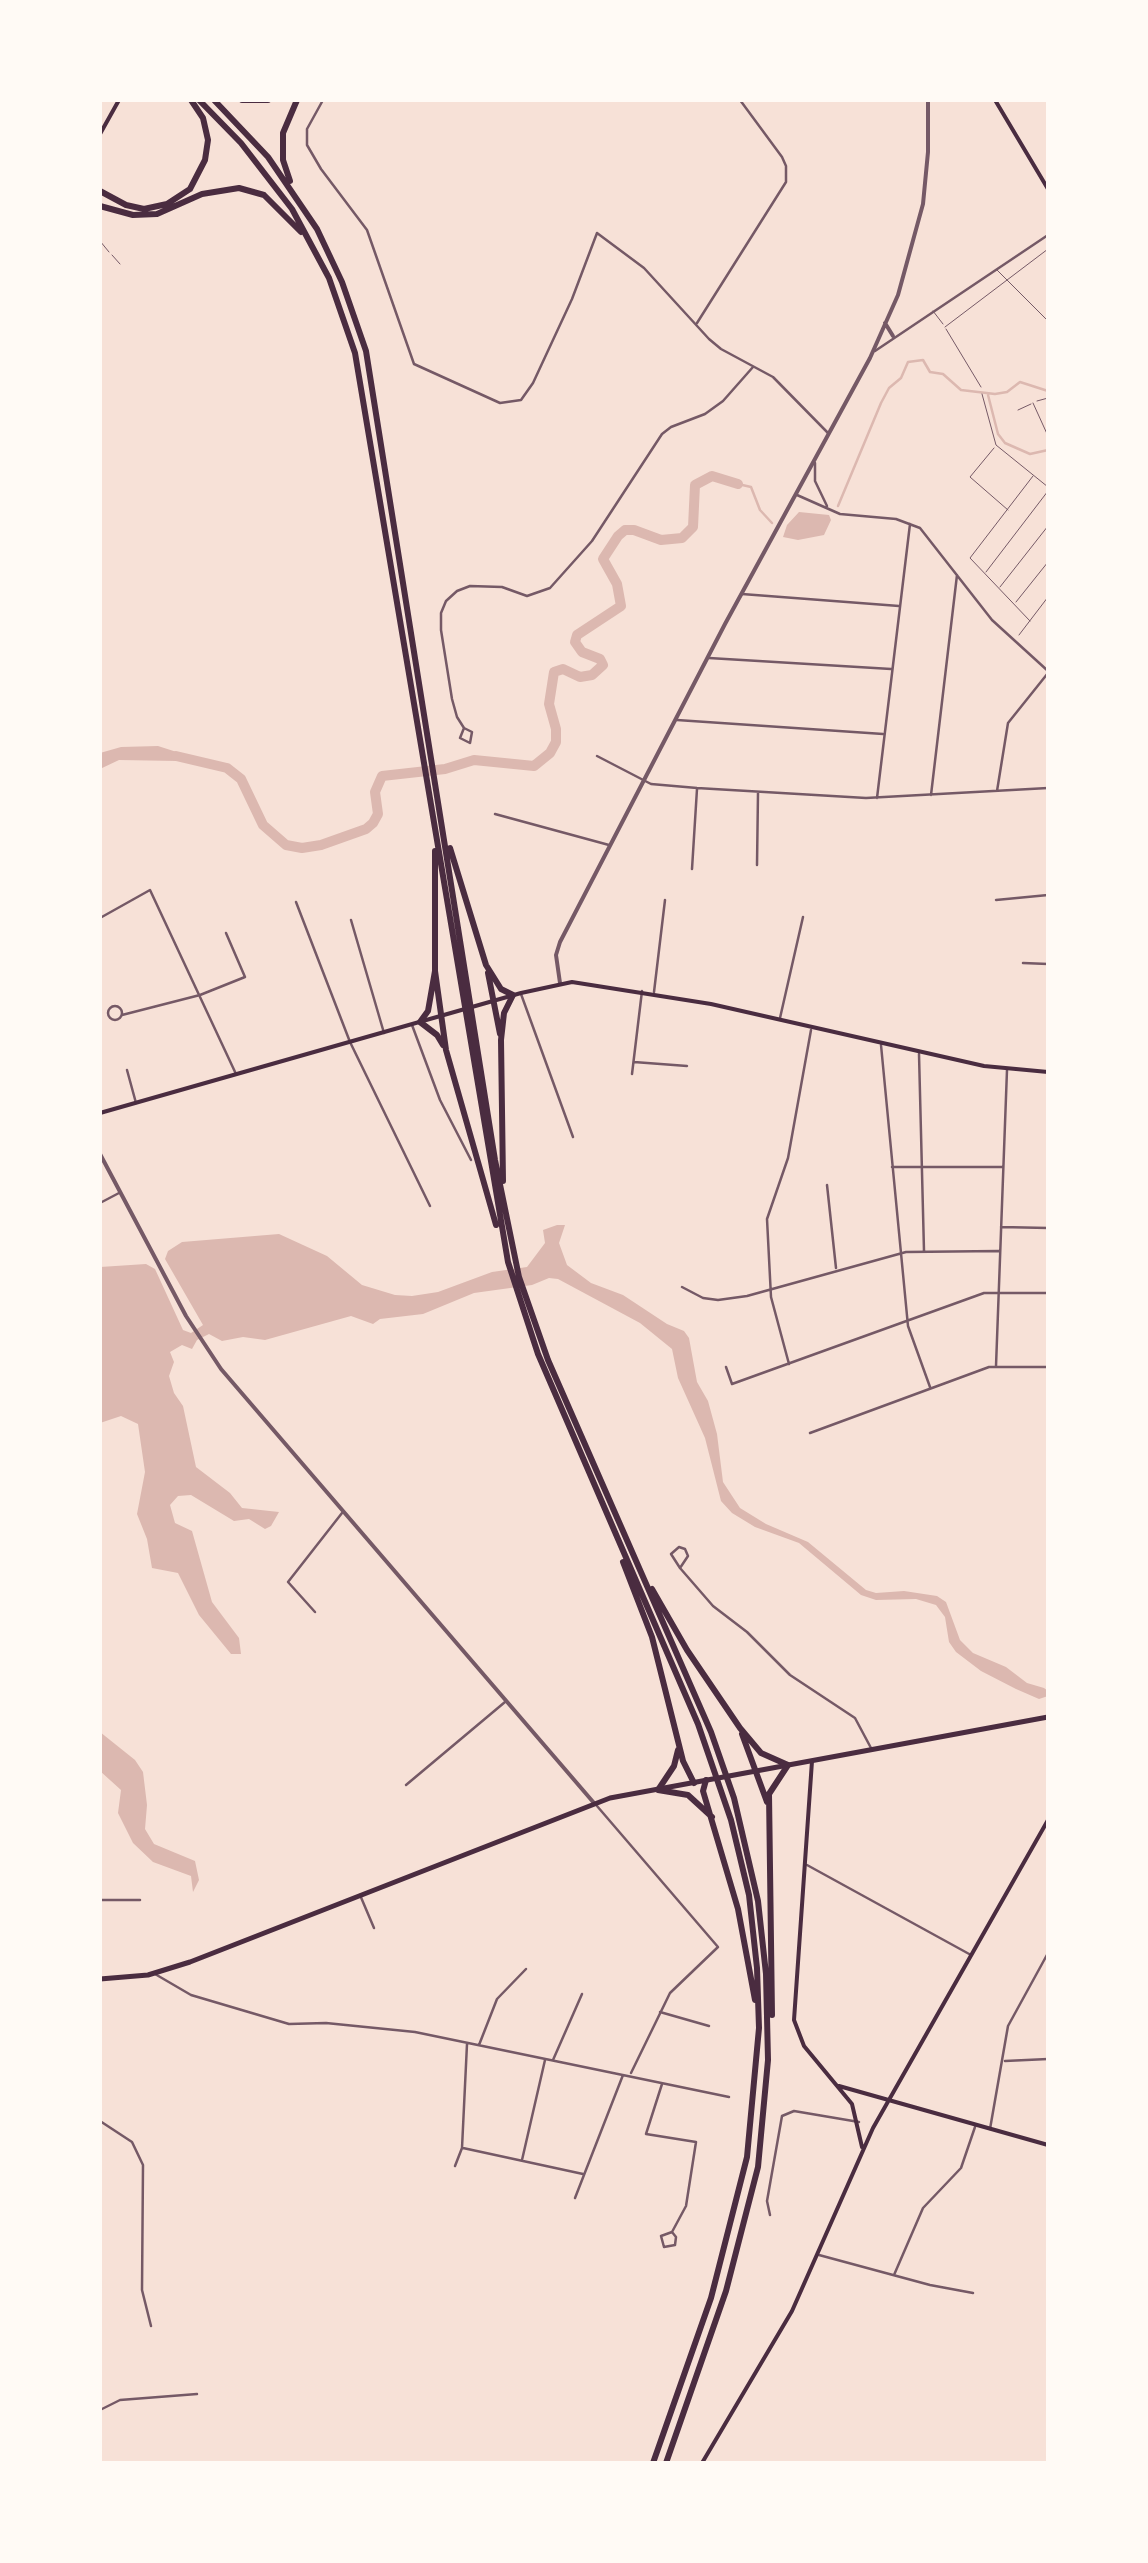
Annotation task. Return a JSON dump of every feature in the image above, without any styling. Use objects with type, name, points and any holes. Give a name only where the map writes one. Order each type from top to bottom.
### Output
[{"type":"highway","points":[[100,189],[135,208],[152,208],[174,200],[196,181],[206,160],[208,140],[203,118],[191,100]]},
{"type":"highway","points":[[199,100],[274,182],[312,244],[346,323],[362,383],[427,782],[440,831],[445,868],[435,896],[435,971],[446,1050],[490,1208],[511,1261],[538,1354],[716,1757]]},
{"type":"highway","points":[[214,100],[268,156],[317,230],[342,282],[366,351],[437,780],[445,868],[504,1244]]},
{"type":"highway","points":[[242,100],[268,100]]},
{"type":"highway","points":[[296,196],[282,150],[283,133],[297,100]]},
{"type":"highway","points":[[103,206],[133,215],[150,215],[220,189],[249,190],[264,195],[312,244]]},
{"type":"highway","points":[[445,868],[464,894],[486,964],[501,1040]]},
{"type":"highway","points":[[486,964],[499,986],[517,994],[504,1013],[501,1040],[503,1202]]},
{"type":"highway","points":[[435,971],[428,1011],[416,1023],[437,1035],[446,1050]]},
{"type":"highway","points":[[471,1030],[511,1261]]},
{"type":"highway","points":[[520,1294],[716,1757],[751,1863],[763,1937],[768,2060]]},
{"type":"highway","points":[[610,1523],[652,1636],[679,1746],[688,1777],[694,1783]]},
{"type":"highway","points":[[634,1556],[687,1650],[740,1728],[760,1753],[788,1765],[772,1786],[768,1806],[774,1963],[762,2135],[747,2216],[726,2291],[666,2463]]},
{"type":"highway","points":[[740,1728],[768,1806]]},
{"type":"highway","points":[[679,1746],[674,1766],[658,1790],[688,1795],[712,1818]]},
{"type":"highway","points":[[706,1780],[703,1791],[752,1975],[757,2071]]},
{"type":"highway","points":[[653,2463],[710,2298],[738,2198],[757,2071],[759,2002],[753,1924],[729,1799]]},
{"type":"main road","points":[[100,134],[119,100]]},
{"type":"main road","points":[[995,100],[1048,189]]},
{"type":"main road","points":[[100,1113],[560,983],[592,983],[654,993],[919,1052],[1048,1072]]},
{"type":"main road","points":[[100,1979],[154,1973],[204,1957],[594,1803],[1048,1716]]},
{"type":"main road","points":[[812,1761],[794,2012],[796,2034],[852,2104],[862,2152]]},
{"type":"main road","points":[[702,2463],[784,2325],[888,2101],[1048,1820]]},
{"type":"main road","points":[[840,2086],[1048,2145]]},
{"type":"street","points":[[323,100],[307,129],[307,145],[367,230],[390,288],[410,358],[428,372],[500,403],[521,400],[533,383],[572,299],[597,233],[644,268],[721,349],[784,387],[829,434]]},
{"type":"street","points":[[696,325],[786,182],[782,156],[740,100]]},
{"type":"street","points":[[560,983],[556,955],[560,942],[741,594],[870,358],[908,268],[927,174],[928,100]]},
{"type":"street","points":[[870,358],[893,336],[1048,235]]},
{"type":"street","points":[[884,324],[893,336]]},
{"type":"street","points":[[464,728],[452,699],[441,630],[440,613],[446,601],[470,586],[502,587],[527,596],[550,588],[592,541],[662,434],[670,427],[706,414],[734,391],[754,366]]},
{"type":"street","points":[[818,454],[815,481],[820,498],[832,510]]},
{"type":"street","points":[[796,494],[848,516],[910,522],[928,534],[1004,633],[1048,672],[1008,723],[997,791]]},
{"type":"street","points":[[877,798],[910,522]]},
{"type":"street","points":[[932,795],[957,574]]},
{"type":"street","points":[[741,594],[899,606]]},
{"type":"street","points":[[708,658],[891,669]]},
{"type":"street","points":[[675,720],[883,734]]},
{"type":"street","points":[[597,756],[643,780],[697,788],[877,798],[1048,788]]},
{"type":"street","points":[[692,869],[697,788]]},
{"type":"street","points":[[757,866],[758,791]]},
{"type":"street","points":[[495,814],[609,845]]},
{"type":"street","points":[[100,918],[150,890],[236,1074]]},
{"type":"street","points":[[996,900],[1048,896]]},
{"type":"street","points":[[654,993],[666,900]]},
{"type":"street","points":[[296,902],[350,1042],[430,1206]]},
{"type":"street","points":[[780,1019],[803,917]]},
{"type":"street","points":[[351,920],[384,1032]]},
{"type":"street","points":[[122,1015],[200,996],[245,977],[226,933]]},
{"type":"street","points":[[1023,963],[1048,964]]},
{"type":"street","points":[[632,1074],[642,991]]},
{"type":"street","points":[[517,994],[573,1137]]},
{"type":"street","points":[[416,1023],[440,1100],[471,1160]]},
{"type":"street","points":[[789,1365],[770,1290],[767,1219],[784,1173],[812,1027]]},
{"type":"street","points":[[881,1043],[890,1167],[908,1321],[930,1388]]},
{"type":"street","points":[[919,1052],[924,1251]]},
{"type":"street","points":[[632,1062],[686,1066]]},
{"type":"street","points":[[996,1366],[1006,1068]]},
{"type":"street","points":[[127,1070],[136,1103]]},
{"type":"street","points":[[100,1154],[193,1328],[221,1369],[718,1947],[677,1984],[659,2012],[630,2075]]},
{"type":"street","points":[[890,1167],[1002,1168]]},
{"type":"street","points":[[827,1185],[836,1271]]},
{"type":"street","points":[[100,1203],[121,1192]]},
{"type":"street","points":[[1000,1226],[1048,1228]]},
{"type":"street","points":[[682,1287],[713,1301],[770,1290],[900,1254],[999,1251]]},
{"type":"street","points":[[726,1367],[732,1384],[984,1293],[1048,1293]]},
{"type":"street","points":[[810,1433],[996,1366],[1048,1367]]},
{"type":"street","points":[[315,1612],[288,1582],[344,1512]]},
{"type":"street","points":[[680,1568],[713,1606],[748,1632],[776,1664],[855,1718],[872,1750]]},
{"type":"street","points":[[406,1785],[506,1701]]},
{"type":"street","points":[[806,1864],[972,1955]]},
{"type":"street","points":[[360,1894],[374,1928]]},
{"type":"street","points":[[100,1900],[140,1900]]},
{"type":"street","points":[[990,2129],[1012,2016],[1048,1952]]},
{"type":"street","points":[[479,2045],[497,1999],[526,1969]]},
{"type":"street","points":[[154,1973],[191,1996],[288,2024],[326,2023],[408,2031],[729,2097]]},
{"type":"street","points":[[552,2060],[582,1994]]},
{"type":"street","points":[[659,2012],[709,2026]]},
{"type":"street","points":[[455,2166],[462,2148],[468,2042]]},
{"type":"street","points":[[522,2160],[545,2059]]},
{"type":"street","points":[[1004,2061],[1048,2059]]},
{"type":"street","points":[[575,2198],[624,2074]]},
{"type":"street","points":[[662,2082],[646,2134],[696,2142],[686,2206],[672,2232]]},
{"type":"street","points":[[770,2216],[767,2200],[782,2116],[794,2111],[858,2122]]},
{"type":"street","points":[[100,2122],[132,2142],[144,2165],[142,2290],[151,2326]]},
{"type":"street","points":[[894,2275],[923,2208],[961,2168],[976,2125]]},
{"type":"street","points":[[462,2148],[582,2174]]},
{"type":"street","points":[[818,2255],[972,2293]]},
{"type":"street","points":[[100,2410],[120,2400],[196,2394]]},
{"type":"lane","points":[[100,242],[120,264]]},
{"type":"lane","points":[[944,327],[1048,249]]},
{"type":"lane","points":[[996,269],[1048,320]]},
{"type":"lane","points":[[932,310],[980,387]]},
{"type":"lane","points":[[982,394],[996,445],[1048,487],[984,574]]},
{"type":"lane","points":[[1018,410],[1048,398]]},
{"type":"lane","points":[[1033,403],[1048,436]]},
{"type":"lane","points":[[996,445],[970,478],[1008,510]]},
{"type":"lane","points":[[1030,621],[970,559],[1033,476]]},
{"type":"lane","points":[[998,590],[1048,526]]},
{"type":"lane","points":[[1042,534],[1048,538]]},
{"type":"lane","points":[[1014,605],[1048,562]]},
{"type":"lane","points":[[1019,635],[1048,597]]},
{"type":"shaded area","points":[[799,512],[829,515],[831,520],[824,535],[798,540],[783,537],[787,525]]},
{"type":"shaded area","points":[[158,746],[186,755],[178,761],[119,760],[100,769],[100,753],[121,747]]},
{"type":"shaded area","points":[[565,1225],[559,1243],[567,1265],[591,1283],[623,1295],[684,1331],[689,1338],[697,1382],[708,1401],[717,1434],[723,1482],[740,1508],[808,1542],[866,1590],[937,1596],[946,1602],[960,1640],[973,1653],[1006,1667],[1027,1683],[1044,1688],[1048,1696],[1039,1699],[1016,1689],[981,1671],[956,1652],[949,1642],[945,1617],[936,1605],[916,1599],[876,1600],[861,1595],[799,1543],[755,1527],[732,1513],[721,1501],[705,1438],[678,1378],[672,1349],[640,1323],[558,1279],[549,1278],[532,1285],[474,1293],[423,1314],[380,1319],[373,1324],[351,1316],[265,1340],[243,1337],[222,1341],[209,1334],[197,1340],[192,1349],[182,1345],[170,1352],[174,1362],[169,1376],[183,1406],[196,1467],[230,1493],[242,1508],[279,1512],[265,1529],[249,1519],[234,1521],[191,1495],[178,1496],[170,1505],[175,1523],[192,1531],[212,1602],[239,1638],[241,1654],[231,1654],[199,1615],[178,1573],[152,1568],[137,1514],[145,1472],[138,1424],[121,1416],[100,1423],[100,1267],[146,1264],[155,1269],[183,1330],[191,1333],[203,1325],[165,1259],[168,1251],[182,1242],[279,1234],[327,1256],[362,1285],[412,1296],[438,1292],[492,1272],[527,1267],[545,1243],[543,1230]]},
{"type":"shaded area","points":[[100,1732],[135,1760],[143,1772],[145,1829],[154,1844],[195,1861],[199,1880],[193,1892],[191,1876],[153,1862],[133,1843],[118,1813],[121,1790],[100,1771]]},
{"type":"waterway","points":[[838,506],[881,403],[908,362],[923,360],[930,372],[943,374],[961,390],[995,394],[1007,392],[1020,382],[1048,391]]},
{"type":"waterway","points":[[988,395],[998,434],[1005,443],[1030,454],[1048,450]]},
{"type":"waterway","points":[[176,756],[227,768],[241,779],[263,825],[286,845],[302,848],[321,845],[373,823],[378,814],[375,792],[382,776],[445,769],[474,760],[534,766],[550,753],[556,742],[549,704],[554,672],[563,669],[580,677],[592,675],[603,665],[600,659],[582,652],[575,642],[577,635],[621,606],[617,584],[603,559],[618,536],[625,530],[634,530],[661,540],[682,538],[693,527],[695,485],[712,476],[738,484]]},
{"type":"waterway","points":[[738,484],[751,487],[760,510],[772,523]]}]
